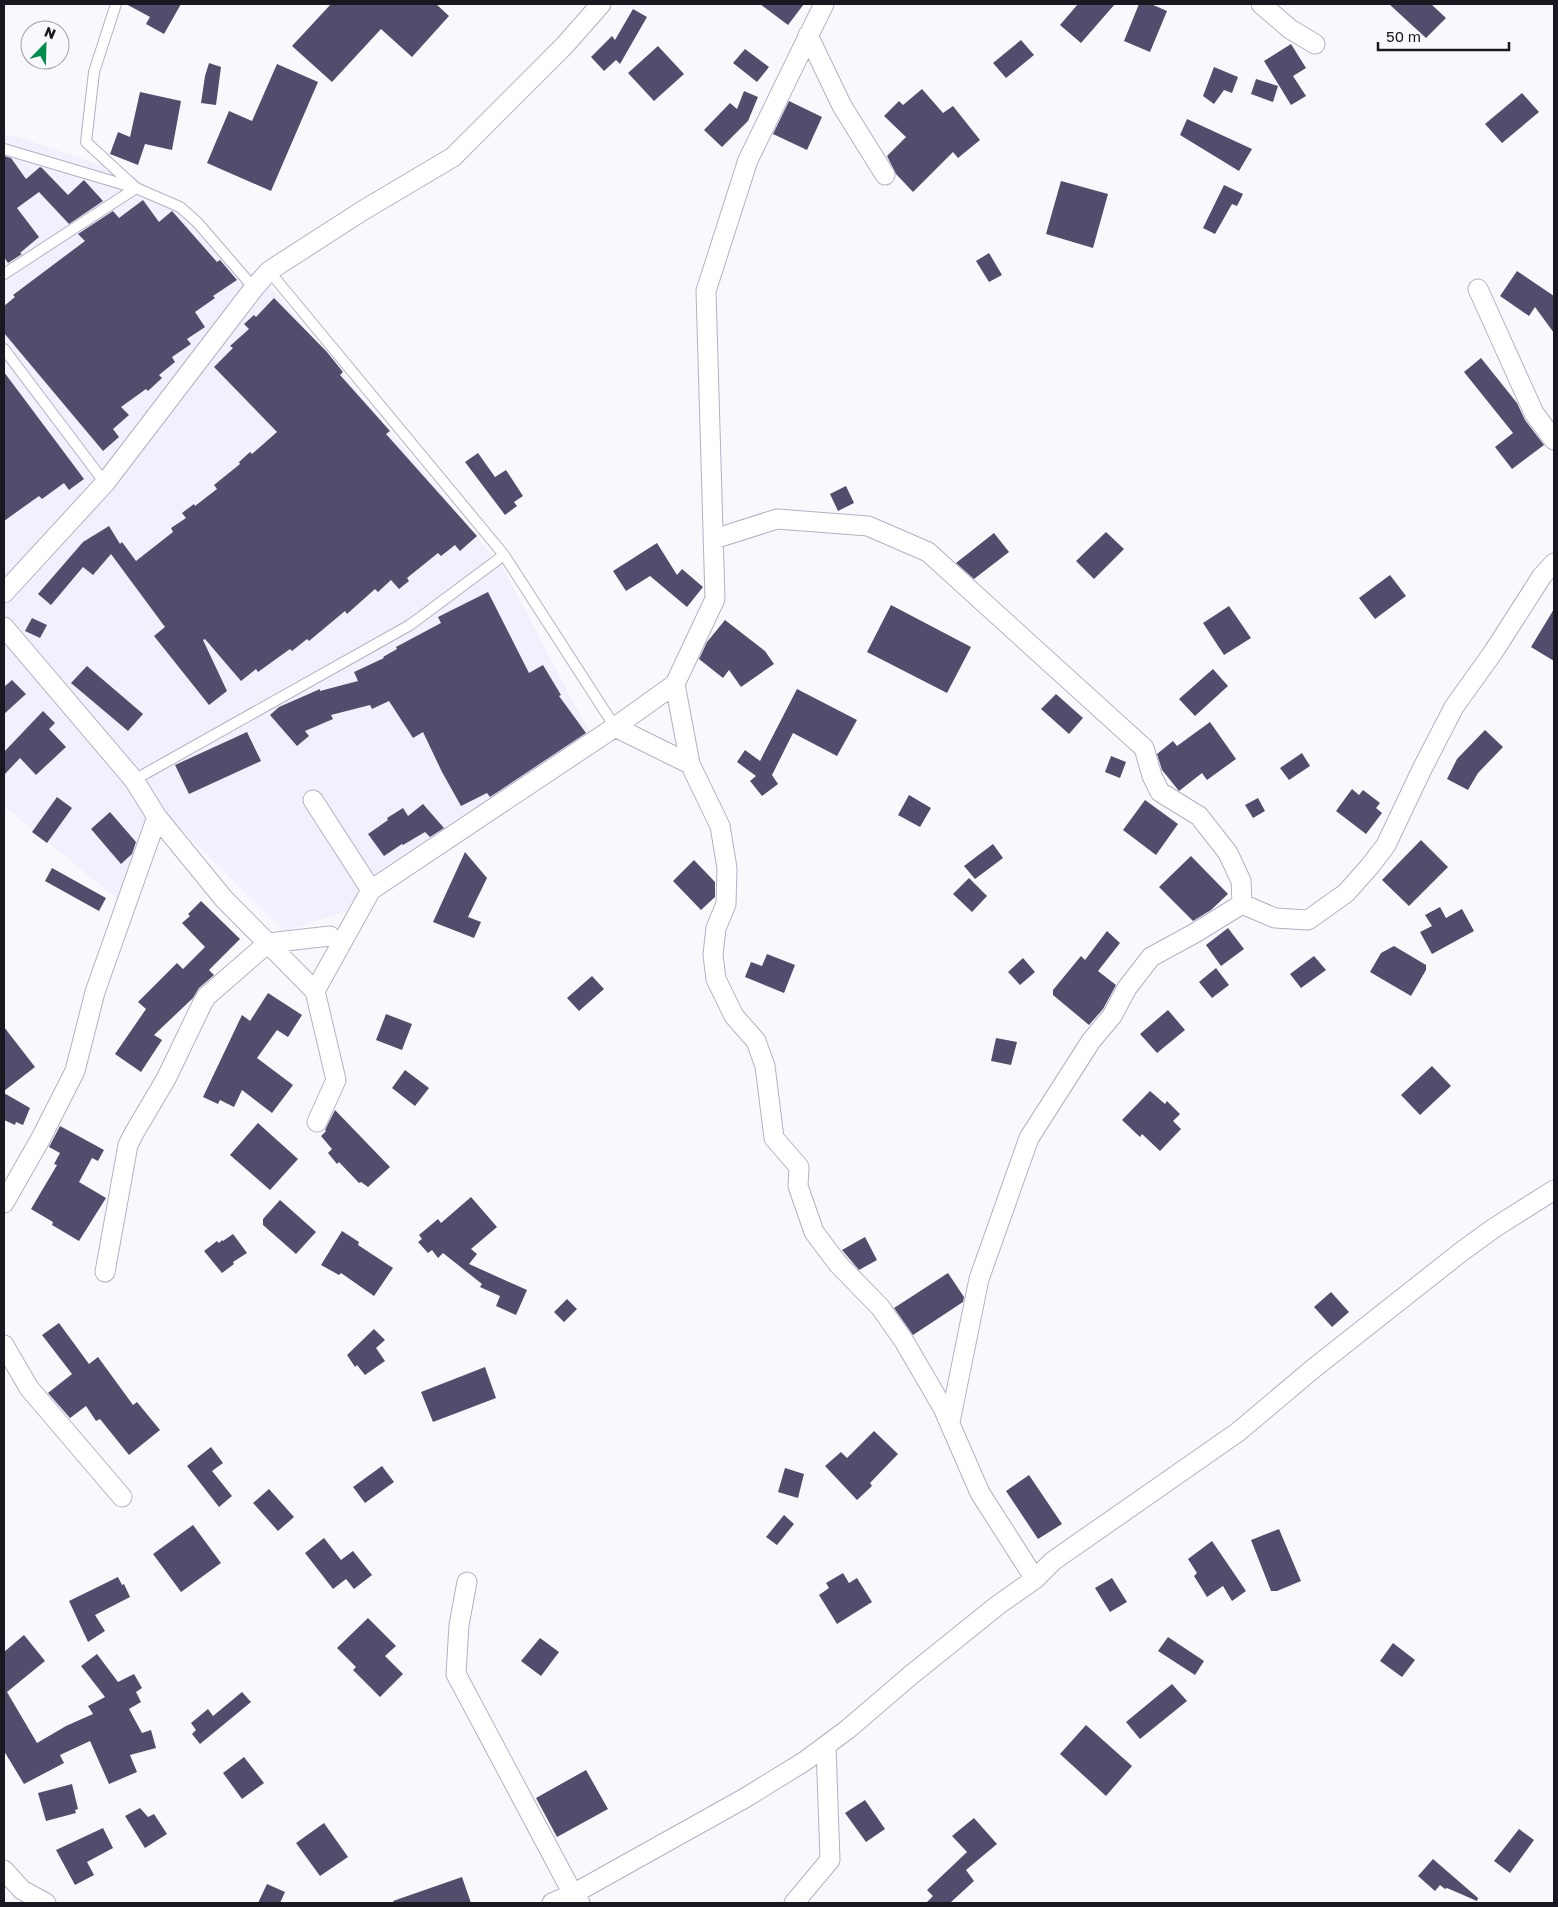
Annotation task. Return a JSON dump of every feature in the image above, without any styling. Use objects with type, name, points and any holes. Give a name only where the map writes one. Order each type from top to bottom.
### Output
[{"type":"street","points":[[4,593],[106,483],[269,270],[453,156],[565,45],[601,4]]},
{"type":"street","points":[[315,990],[371,890],[615,727],[675,684],[714,599],[714,539],[706,291],[748,160],[824,4]]},
{"type":"street","points":[[1261,4],[1290,29],[1315,44]]},
{"type":"street","points":[[808,36],[842,106],[885,175]]},
{"type":"street","points":[[1478,289],[1534,413],[1554,440]]},
{"type":"street","points":[[714,539],[777,519],[868,526],[928,552],[1144,748],[1152,776],[1160,792],[1200,816],[1228,853],[1241,881],[1242,904]]},
{"type":"street","points":[[1242,904],[1275,918],[1308,920],[1346,893],[1386,845],[1454,707],[1494,651],[1542,576],[1554,563]]},
{"type":"street","points":[[4,627],[134,780],[157,817],[224,899],[315,990],[336,1080],[317,1122]]},
{"type":"street","points":[[675,684],[690,764],[720,826],[727,868],[726,904],[716,928],[713,955],[716,979],[734,1016],[756,1041],[765,1066],[774,1138],[799,1167],[798,1186],[814,1232],[838,1264],[880,1307],[899,1334],[950,1422],[980,1493],[1035,1579]]},
{"type":"street","points":[[615,727],[690,764]]},
{"type":"street","points":[[313,800],[371,890]]},
{"type":"street","points":[[4,1203],[41,1138],[75,1071],[95,992],[157,817]]},
{"type":"street","points":[[950,1422],[978,1279],[1029,1138],[1090,1041],[1112,1016],[1127,988],[1151,957],[1242,904]]},
{"type":"street","points":[[105,1272],[128,1145],[166,1079],[203,1002],[268,943],[330,936]]},
{"type":"street","points":[[552,1903],[576,1898],[805,1761],[848,1729],[991,1610],[1035,1579],[1053,1561],[1238,1432],[1329,1356],[1461,1252],[1494,1228],[1554,1190]]},
{"type":"street","points":[[4,1345],[29,1388],[122,1497]]},
{"type":"street","points":[[467,1582],[459,1624],[456,1674],[576,1898]]},
{"type":"street","points":[[794,1903],[830,1860],[826,1746]]},
{"type":"street","points":[[4,1870],[24,1896],[46,1903]]},
{"type":"lane","points":[[116,4],[94,72],[86,142],[136,188]]},
{"type":"lane","points":[[4,149],[136,188],[180,207],[197,222],[254,288]]},
{"type":"lane","points":[[4,274],[136,188]]},
{"type":"lane","points":[[269,270],[504,555],[615,727]]},
{"type":"lane","points":[[4,349],[106,483]]},
{"type":"lane","points":[[134,780],[410,625],[504,555]]},
{"type":"shaded area","points":[[12,135],[134,176],[277,294],[503,568],[598,749],[370,904],[284,931],[172,820],[122,903],[4,806],[4,136]]},
{"type":"building","points":[[126,4],[181,4],[164,34],[146,24],[150,17]]},
{"type":"building","points":[[331,4],[436,4],[449,16],[412,57],[381,29],[332,82],[292,46]]},
{"type":"building","points":[[760,4],[804,4],[788,25]]},
{"type":"building","points":[[1078,4],[1115,4],[1081,43],[1060,25]]},
{"type":"building","points":[[1139,4],[1151,4],[1167,11],[1150,52],[1124,41]]},
{"type":"building","points":[[1389,4],[1431,4],[1446,18],[1426,38]]},
{"type":"building","points":[[633,9],[647,17],[620,64],[616,60],[604,71],[591,57],[612,36],[615,40]]},
{"type":"building","points":[[1021,40],[1034,55],[1006,78],[993,63]]},
{"type":"building","points":[[1291,44],[1306,68],[1293,76],[1306,96],[1291,105],[1264,61]]},
{"type":"building","points":[[658,46],[684,74],[654,101],[628,73]]},
{"type":"building","points":[[745,49],[769,67],[757,82],[733,63]]},
{"type":"building","points":[[209,63],[221,67],[216,105],[201,103]]},
{"type":"building","points":[[277,64],[318,82],[271,191],[207,163],[229,111],[252,121]]},
{"type":"building","points":[[1214,67],[1238,77],[1232,93],[1224,90],[1214,104],[1203,96]]},
{"type":"building","points":[[1256,79],[1278,86],[1273,102],[1251,94]]},
{"type":"building","points":[[922,89],[943,113],[953,106],[980,140],[958,158],[953,152],[913,192],[896,174],[887,156],[906,137],[884,116],[899,101],[903,105]]},
{"type":"building","points":[[744,91],[758,97],[748,121],[722,147],[704,130],[730,103],[737,109]]},
{"type":"building","points":[[140,92],[181,101],[172,150],[145,144],[138,165],[110,154],[118,132],[130,137]]},
{"type":"building","points":[[1522,93],[1539,112],[1502,143],[1485,124]]},
{"type":"building","points":[[789,101],[822,117],[807,150],[773,134]]},
{"type":"building","points":[[1187,119],[1252,149],[1239,171],[1180,135]]},
{"type":"building","points":[[4,156],[11,158],[26,179],[40,167],[68,195],[84,180],[103,201],[69,224],[39,192],[17,208],[39,237],[20,253],[22,254],[8,263],[4,257]]},
{"type":"building","points":[[1061,181],[1108,194],[1093,248],[1046,234]]},
{"type":"building","points":[[1224,185],[1243,194],[1237,206],[1232,204],[1215,234],[1203,228]]},
{"type":"building","points":[[143,200],[159,222],[172,211],[217,262],[220,260],[237,280],[213,296],[215,298],[195,312],[205,327],[187,339],[191,344],[172,357],[175,362],[159,375],[162,378],[148,391],[146,389],[121,407],[129,415],[113,429],[119,437],[103,451],[4,333],[4,306],[15,297],[13,295],[85,241],[78,234],[113,211],[119,218]]},
{"type":"building","points":[[989,253],[1002,275],[989,282],[976,261]]},
{"type":"building","points":[[1517,271],[1554,296],[1554,333],[1535,307],[1529,316],[1500,296]]},
{"type":"building","points":[[274,298],[327,352],[343,372],[340,375],[390,431],[386,434],[477,536],[460,551],[455,545],[441,556],[438,553],[407,578],[409,581],[399,589],[391,580],[378,592],[375,589],[347,614],[345,611],[309,641],[307,639],[292,651],[290,649],[258,672],[256,669],[241,681],[205,639],[203,640],[227,691],[209,705],[154,636],[165,627],[111,554],[93,575],[83,567],[51,605],[38,594],[83,542],[109,526],[120,544],[122,542],[136,561],[173,532],[171,528],[186,518],[182,513],[194,504],[195,506],[217,489],[214,485],[240,464],[239,462],[250,452],[252,454],[277,432],[214,367],[233,348],[230,346],[249,329],[244,324],[254,315],[256,317]]},
{"type":"building","points":[[1481,358],[1517,403],[1525,420],[1544,445],[1512,469],[1495,447],[1513,433],[1464,372]]},
{"type":"building","points":[[4,372],[84,479],[69,490],[64,483],[42,499],[39,496],[4,521]]},
{"type":"building","points":[[478,453],[495,477],[506,470],[523,496],[514,502],[517,506],[505,515],[465,462]]},
{"type":"building","points":[[846,486],[854,503],[838,511],[830,494]]},
{"type":"building","points":[[1106,532],[1124,549],[1094,579],[1076,561]]},
{"type":"building","points":[[994,533],[1009,552],[974,579],[956,563]]},
{"type":"building","points":[[657,543],[677,575],[682,569],[703,587],[687,607],[650,576],[626,591],[613,571]]},
{"type":"building","points":[[1390,575],[1406,596],[1375,619],[1359,598]]},
{"type":"building","points":[[488,592],[529,673],[543,665],[561,695],[559,696],[586,733],[490,797],[487,793],[461,806],[423,732],[413,738],[389,701],[372,709],[370,705],[331,715],[333,719],[305,731],[309,736],[297,746],[270,715],[279,707],[320,689],[320,691],[358,681],[354,672],[384,658],[397,649],[396,647],[441,623],[438,617]]},
{"type":"building","points":[[891,605],[971,647],[947,693],[867,652]]},
{"type":"building","points":[[1229,606],[1251,638],[1224,655],[1203,623]]},
{"type":"building","points":[[1554,609],[1554,661],[1531,647]]},
{"type":"building","points":[[32,618],[47,625],[40,638],[25,631]]},
{"type":"building","points":[[725,620],[765,651],[774,664],[741,687],[729,670],[723,678],[699,659],[707,642]]},
{"type":"building","points":[[87,666],[143,714],[128,731],[71,683]]},
{"type":"building","points":[[1213,669],[1228,686],[1195,716],[1179,699]]},
{"type":"building","points":[[12,680],[26,694],[4,714],[4,687]]},
{"type":"building","points":[[797,689],[857,720],[837,756],[793,733],[772,775],[778,784],[762,796],[750,781],[756,776],[737,762],[745,750],[760,761]]},
{"type":"building","points":[[1056,694],[1083,718],[1069,734],[1041,709]]},
{"type":"building","points":[[43,711],[55,723],[49,729],[66,747],[36,775],[20,758],[4,775],[4,752]]},
{"type":"building","points":[[1210,722],[1236,759],[1207,780],[1202,773],[1179,791],[1162,770],[1157,754],[1173,741],[1177,746]]},
{"type":"building","points":[[1485,730],[1503,747],[1478,773],[1468,790],[1447,779],[1457,759]]},
{"type":"building","points":[[247,732],[261,761],[189,794],[175,765]]},
{"type":"building","points":[[1302,753],[1310,766],[1289,780],[1280,768]]},
{"type":"building","points":[[1111,756],[1126,762],[1120,778],[1105,772]]},
{"type":"building","points":[[1352,789],[1359,795],[1363,790],[1380,803],[1376,808],[1382,813],[1366,834],[1336,811]]},
{"type":"building","points":[[909,795],[931,808],[920,827],[898,815]]},
{"type":"building","points":[[57,797],[72,808],[47,843],[32,832]]},
{"type":"building","points":[[1258,798],[1265,811],[1253,818],[1245,805]]},
{"type":"building","points":[[1145,800],[1178,824],[1156,855],[1123,830]]},
{"type":"building","points":[[423,804],[444,828],[430,837],[425,832],[384,856],[368,834],[388,820],[387,818],[403,808],[408,816]]},
{"type":"building","points":[[110,812],[136,842],[132,854],[121,864],[91,829]]},
{"type":"building","points":[[1421,840],[1448,867],[1409,906],[1382,880]]},
{"type":"building","points":[[993,844],[1003,858],[975,879],[964,866]]},
{"type":"building","points":[[465,852],[487,878],[468,917],[481,922],[474,938],[433,922]]},
{"type":"building","points":[[1191,856],[1228,894],[1211,910],[1193,921],[1159,887]]},
{"type":"building","points":[[694,860],[715,882],[715,897],[701,910],[673,881]]},
{"type":"building","points":[[52,868],[106,898],[99,911],[45,881]]},
{"type":"building","points":[[969,878],[987,896],[972,912],[953,894]]},
{"type":"building","points":[[201,901],[240,939],[209,970],[214,975],[154,1035],[162,1040],[141,1072],[115,1054],[146,1009],[138,1002],[177,963],[183,969],[205,947],[182,923]]},
{"type":"building","points":[[1440,907],[1446,918],[1462,909],[1474,931],[1432,954],[1420,932],[1432,926],[1425,915]]},
{"type":"building","points":[[1228,928],[1244,949],[1221,966],[1206,945]]},
{"type":"building","points":[[1107,931],[1120,943],[1098,971],[1116,985],[1103,1009],[1089,1025],[1053,995],[1053,990],[1081,956],[1085,960]]},
{"type":"building","points":[[1394,946],[1426,965],[1426,970],[1411,996],[1370,972],[1381,953]]},
{"type":"building","points":[[767,954],[795,965],[784,993],[745,977],[751,962],[762,966]]},
{"type":"building","points":[[1314,956],[1326,970],[1301,988],[1290,974]]},
{"type":"building","points":[[1023,958],[1035,972],[1020,985],[1008,972]]},
{"type":"building","points":[[1216,968],[1229,985],[1212,998],[1199,982]]},
{"type":"building","points":[[592,976],[604,989],[579,1011],[567,998]]},
{"type":"building","points":[[268,993],[302,1015],[288,1037],[277,1030],[257,1058],[293,1085],[272,1113],[242,1090],[234,1107],[220,1100],[218,1104],[203,1097],[242,1015],[250,1021]]},
{"type":"building","points":[[1168,1010],[1185,1030],[1157,1053],[1140,1034]]},
{"type":"building","points":[[386,1014],[412,1024],[402,1050],[376,1040]]},
{"type":"building","points":[[4,1027],[35,1067],[4,1091]]},
{"type":"building","points":[[996,1038],[1017,1042],[1011,1065],[991,1061]]},
{"type":"building","points":[[1432,1066],[1451,1086],[1420,1115],[1401,1095]]},
{"type":"building","points":[[405,1070],[429,1088],[415,1106],[392,1088]]},
{"type":"building","points":[[1150,1091],[1165,1104],[1167,1101],[1180,1114],[1173,1121],[1181,1129],[1160,1151],[1142,1134],[1140,1137],[1122,1120]]},
{"type":"building","points":[[4,1093],[30,1108],[23,1125],[16,1122],[15,1125],[4,1120]]},
{"type":"building","points":[[335,1110],[390,1167],[368,1187],[361,1182],[359,1183],[339,1162],[337,1164],[328,1153],[332,1149],[321,1136],[326,1131]]},
{"type":"building","points":[[258,1123],[298,1159],[270,1190],[230,1155]]},
{"type":"building","points":[[60,1126],[104,1150],[98,1161],[92,1158],[79,1182],[106,1198],[79,1241],[52,1225],[53,1222],[31,1209],[57,1165],[54,1164],[60,1153],[49,1147]]},
{"type":"building","points":[[471,1197],[497,1227],[471,1249],[477,1254],[469,1264],[527,1290],[516,1315],[496,1306],[500,1296],[480,1287],[482,1284],[443,1253],[438,1258],[432,1250],[428,1253],[418,1242],[422,1239],[419,1235],[438,1219],[441,1223]]},
{"type":"building","points":[[280,1200],[316,1232],[296,1254],[263,1225],[263,1219]]},
{"type":"building","points":[[342,1231],[359,1242],[358,1245],[393,1268],[374,1296],[341,1273],[339,1275],[321,1265]]},
{"type":"building","points":[[233,1234],[247,1253],[233,1262],[234,1264],[222,1273],[204,1251],[217,1241],[219,1243]]},
{"type":"building","points":[[865,1237],[877,1260],[859,1270],[842,1250]]},
{"type":"building","points":[[948,1273],[964,1297],[963,1302],[913,1335],[894,1308]]},
{"type":"building","points":[[1331,1292],[1349,1312],[1332,1327],[1314,1307]]},
{"type":"building","points":[[567,1299],[577,1309],[564,1322],[554,1312]]},
{"type":"building","points":[[59,1323],[89,1364],[98,1357],[133,1405],[137,1402],[160,1430],[129,1455],[100,1419],[96,1421],[86,1406],[70,1418],[48,1393],[72,1374],[42,1335]]},
{"type":"building","points":[[374,1329],[385,1340],[376,1348],[385,1361],[365,1375],[357,1365],[355,1367],[347,1355]]},
{"type":"building","points":[[485,1367],[496,1398],[433,1422],[421,1392]]},
{"type":"building","points":[[874,1431],[898,1454],[870,1483],[872,1486],[857,1500],[825,1466],[841,1452],[847,1458]]},
{"type":"building","points":[[211,1447],[223,1463],[212,1471],[232,1496],[219,1507],[187,1466]]},
{"type":"building","points":[[382,1466],[394,1482],[365,1503],[353,1487]]},
{"type":"building","points":[[785,1468],[804,1474],[798,1498],[778,1492]]},
{"type":"building","points":[[1029,1475],[1062,1524],[1038,1539],[1006,1491]]},
{"type":"building","points":[[269,1489],[294,1517],[278,1531],[253,1503]]},
{"type":"building","points":[[784,1515],[794,1524],[777,1545],[766,1537]]},
{"type":"building","points":[[193,1525],[221,1563],[181,1592],[153,1554]]},
{"type":"building","points":[[1279,1529],[1301,1581],[1277,1591],[1271,1591],[1251,1540]]},
{"type":"building","points":[[324,1538],[341,1560],[353,1551],[372,1575],[354,1589],[346,1579],[333,1589],[305,1553]]},
{"type":"building","points":[[1212,1541],[1246,1591],[1232,1601],[1223,1586],[1207,1597],[1194,1576],[1197,1573],[1188,1559]]},
{"type":"building","points":[[843,1573],[849,1583],[857,1578],[872,1602],[837,1624],[819,1595],[829,1588],[826,1583]]},
{"type":"building","points":[[118,1577],[122,1585],[124,1584],[130,1597],[95,1615],[105,1631],[88,1642],[69,1601]]},
{"type":"building","points":[[1112,1578],[1127,1602],[1110,1612],[1095,1588]]},
{"type":"building","points":[[368,1618],[396,1646],[385,1656],[403,1674],[380,1697],[353,1670],[356,1667],[337,1648]]},
{"type":"building","points":[[24,1635],[45,1661],[7,1692],[37,1743],[66,1726],[93,1714],[88,1706],[105,1697],[81,1666],[97,1654],[118,1682],[134,1674],[142,1688],[136,1692],[141,1702],[129,1709],[142,1733],[151,1730],[156,1748],[130,1755],[137,1772],[109,1784],[90,1741],[60,1755],[64,1763],[24,1784],[4,1751],[4,1652]]},
{"type":"building","points":[[1168,1637],[1204,1661],[1195,1675],[1158,1651]]},
{"type":"building","points":[[540,1638],[559,1652],[541,1676],[521,1661]]},
{"type":"building","points":[[1393,1643],[1415,1660],[1402,1677],[1380,1661]]},
{"type":"building","points":[[1172,1684],[1187,1701],[1140,1739],[1126,1722]]},
{"type":"building","points":[[242,1692],[251,1702],[200,1744],[192,1734],[196,1730],[191,1723],[208,1709],[213,1716]]},
{"type":"building","points":[[1086,1725],[1132,1766],[1106,1796],[1060,1754]]},
{"type":"building","points":[[244,1757],[264,1783],[242,1799],[223,1773]]},
{"type":"building","points":[[586,1770],[608,1809],[557,1837],[536,1798]]},
{"type":"building","points":[[72,1784],[78,1809],[75,1810],[76,1813],[46,1821],[38,1793]]},
{"type":"building","points":[[865,1800],[885,1829],[866,1842],[845,1813]]},
{"type":"building","points":[[140,1808],[148,1817],[154,1814],[167,1834],[145,1848],[125,1816]]},
{"type":"building","points":[[974,1818],[997,1844],[966,1870],[974,1881],[950,1903],[926,1903],[933,1896],[927,1890],[967,1852],[952,1836]]},
{"type":"building","points":[[324,1823],[348,1857],[320,1876],[296,1843]]},
{"type":"building","points":[[103,1828],[113,1848],[87,1862],[94,1875],[75,1885],[56,1850]]},
{"type":"building","points":[[1519,1829],[1534,1840],[1510,1873],[1494,1861]]},
{"type":"building","points":[[1433,1859],[1478,1898],[1477,1901],[1447,1888],[1445,1889],[1440,1885],[1435,1891],[1418,1876]]},
{"type":"building","points":[[462,1877],[471,1903],[394,1903],[393,1901]]},
{"type":"building","points":[[267,1884],[285,1892],[280,1903],[258,1903]]}]
